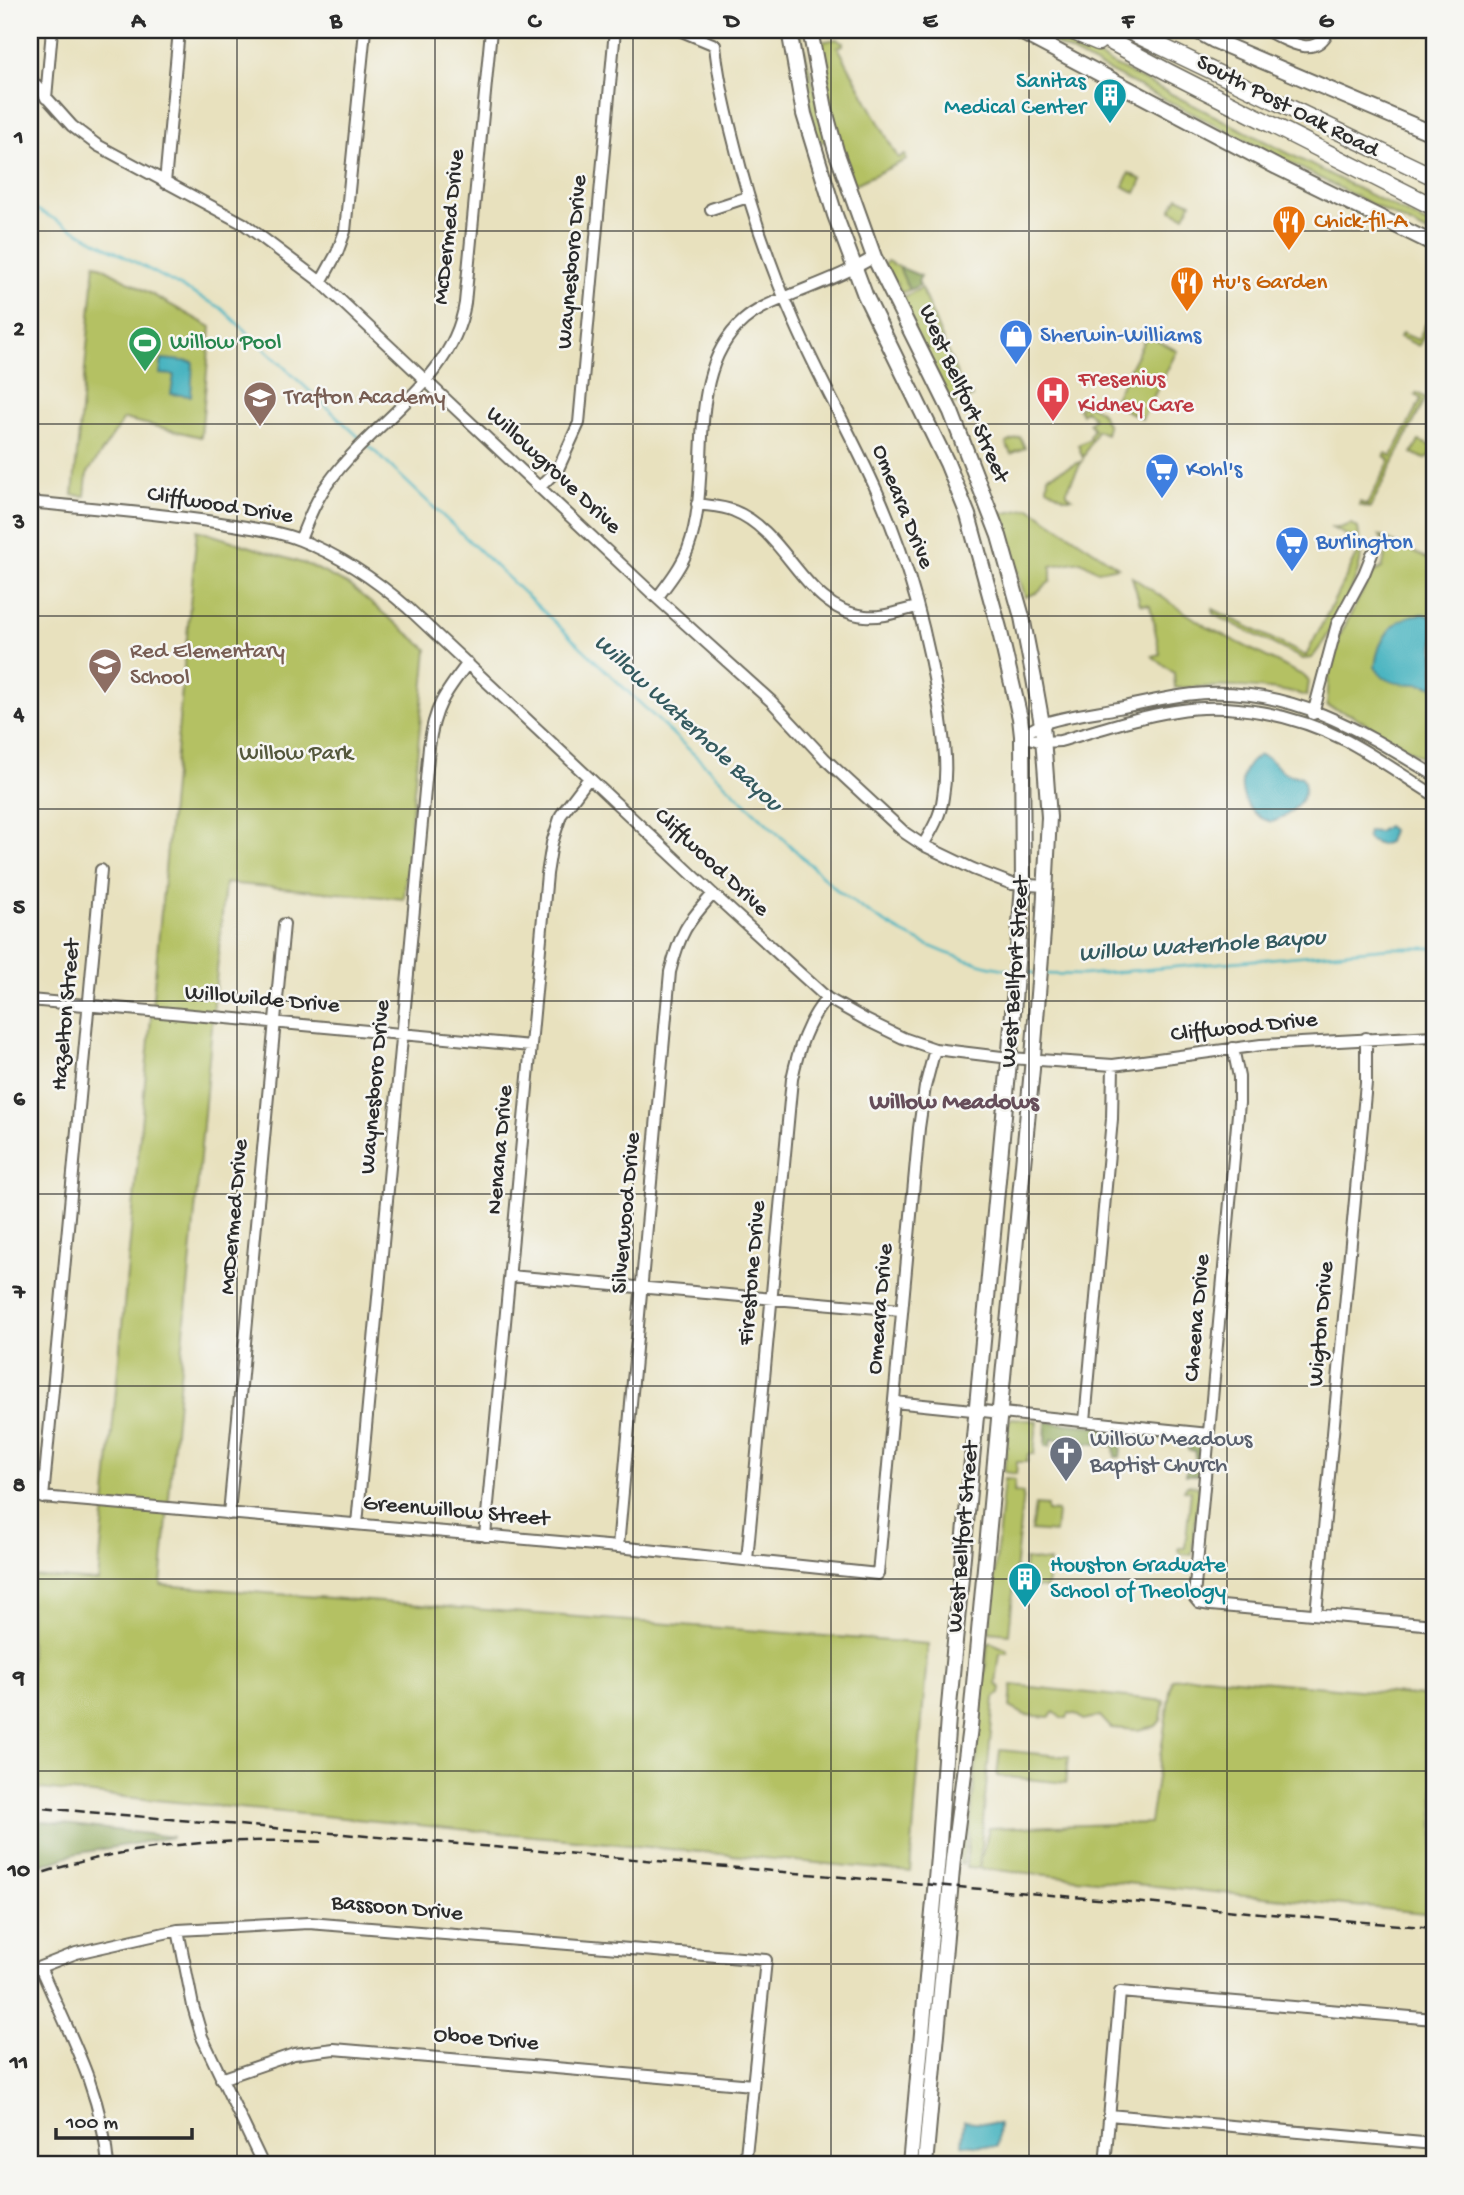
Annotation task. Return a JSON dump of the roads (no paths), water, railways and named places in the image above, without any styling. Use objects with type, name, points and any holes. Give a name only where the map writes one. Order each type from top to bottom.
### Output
[{"type":"highway","points":[[1069,30],[1168,72]]},
{"type":"highway","name":"South Post Oak Road","points":[[1089,30],[1432,205]]},
{"type":"highway","name":"South Post Oak Road","points":[[1127,30],[1434,177]]},
{"type":"highway","points":[[1139,30],[1188,60]]},
{"type":"main road","name":"West Bellfort Street","points":[[789,30],[804,114],[815,157],[835,215],[865,295],[947,463],[968,515],[999,628],[1022,736],[1023,885],[1010,1058],[910,2165]]},
{"type":"main road","points":[[1017,30],[1277,167],[1434,243]]},
{"type":"main road","points":[[1195,30],[1434,134]]},
{"type":"main road","name":"West Bellfort Street","points":[[809,32],[836,151],[874,257],[951,412],[989,508],[1022,618],[1042,724],[1049,817],[1032,1060],[970,1727],[955,1847],[925,2165]]},
{"type":"main road","points":[[815,157],[836,151]]},
{"type":"main road","points":[[909,384],[937,414],[951,412]]},
{"type":"main road","points":[[968,515],[989,508]]},
{"type":"main road","points":[[994,1233],[1015,1233]]},
{"type":"main road","points":[[956,1634],[978,1636]]},
{"type":"main road","points":[[916,2094],[932,2096]]},
{"type":"street","points":[[46,97],[52,30]]},
{"type":"street","points":[[165,183],[179,30]]},
{"type":"street","points":[[321,282],[337,253],[345,231],[365,30]]},
{"type":"street","name":"McDermed Drive","points":[[300,540],[329,481],[425,380],[451,346],[464,315],[491,30]]},
{"type":"street","name":"Waynesboro Drive","points":[[540,487],[558,469],[579,423],[615,30]]},
{"type":"street","name":"Omeara Drive","points":[[678,30],[715,45],[719,83],[748,197],[784,298],[875,486],[900,551],[917,607],[934,676],[945,763],[940,812],[923,845]]},
{"type":"street","points":[[1265,30],[1300,46],[1311,48],[1320,43],[1329,30]]},
{"type":"street","name":"Willowgrove Drive","points":[[30,79],[72,125],[97,145],[244,224],[321,282],[657,598],[771,701],[862,794],[923,845],[1012,884],[1045,886]]},
{"type":"street","points":[[711,209],[748,197]]},
{"type":"street","points":[[657,598],[685,556],[693,531],[708,388],[714,361],[734,330],[759,309],[856,268],[874,257]]},
{"type":"street","name":"Cliffwood Drive","points":[[30,502],[198,519],[273,532],[337,556],[371,577],[408,608],[827,998],[903,1038],[935,1049],[1032,1060],[1113,1065],[1233,1048],[1434,1036]]},
{"type":"street","points":[[697,504],[736,511],[760,527],[820,596],[842,609],[862,616],[877,616],[917,607]]},
{"type":"street","points":[[1309,725],[1336,624],[1372,554]]},
{"type":"street","name":"Waynesboro Drive","points":[[357,1524],[432,723],[443,697],[468,663]]},
{"type":"street","points":[[1022,736],[1042,724],[1172,697],[1205,693],[1253,695],[1314,710],[1356,729],[1434,775]]},
{"type":"street","points":[[1172,697],[1174,711]]},
{"type":"street","points":[[1022,736],[1043,743],[1174,711],[1222,707],[1246,710],[1309,725],[1348,741],[1434,795]]},
{"type":"street","points":[[1384,763],[1392,750]]},
{"type":"street","name":"Nenana Drive","points":[[485,1536],[552,844],[561,814],[589,778]]},
{"type":"street","name":"Hazelton Street","points":[[43,1498],[101,870]]},
{"type":"street","name":"Silverwood Drive","points":[[618,1547],[670,972],[677,945],[687,923],[713,894]]},
{"type":"street","name":"McDermed Drive","points":[[229,1514],[284,924]]},
{"type":"street","name":"Firestone Drive","points":[[747,1560],[792,1079],[799,1048],[817,1009],[827,998]]},
{"type":"street","name":"Willowilde Drive","points":[[30,1000],[531,1046]]},
{"type":"street","name":"Wigton Drive","points":[[1315,1614],[1366,1083],[1366,1038]]},
{"type":"street","name":"Cheena Drive","points":[[1233,1048],[1239,1077],[1239,1103],[1193,1592],[1196,1601],[1203,1604],[1315,1614]]},
{"type":"street","name":"Omeara Drive","points":[[878,1574],[919,1128],[925,1087],[935,1049]]},
{"type":"street","points":[[1085,1421],[1112,1119],[1113,1065]]},
{"type":"street","points":[[510,1276],[901,1310]]},
{"type":"street","points":[[894,1402],[1209,1434]]},
{"type":"street","name":"Greenwillow Street","points":[[30,1496],[618,1547],[878,1574]]},
{"type":"street","points":[[1315,1614],[1434,1625]]},
{"type":"street","name":"Bassoon Drive","points":[[35,1969],[97,1948],[178,1930],[309,1923],[765,1960],[753,2085]]},
{"type":"street","points":[[178,1930],[199,2027],[262,2165]]},
{"type":"street","points":[[35,1969],[93,2087],[106,2134],[108,2165]]},
{"type":"street","points":[[1105,2165],[1120,1992],[1434,2019]]},
{"type":"street","name":"Oboe Drive","points":[[221,2079],[294,2054],[334,2049],[753,2085]]},
{"type":"street","points":[[745,2165],[753,2085]]},
{"type":"street","points":[[1109,2115],[1434,2144]]},
{"type":"water","points":[[162,359],[193,362],[191,396],[171,394],[174,375],[160,374]]},
{"type":"water","points":[[1424,614],[1434,618],[1434,687],[1387,680],[1375,667],[1384,638],[1389,630],[1404,619]]},
{"type":"water","points":[[1260,755],[1268,758],[1286,774],[1302,777],[1305,785],[1298,805],[1272,822],[1252,811],[1242,792],[1245,772],[1251,762]]},
{"type":"water","points":[[1387,826],[1392,830],[1388,842],[1380,845],[1367,837],[1368,831],[1378,832]]},
{"type":"water","points":[[964,2121],[999,2124],[997,2147],[962,2144]]},
{"type":"waterway","name":"Willow Waterhole Bayou","points":[[30,206],[221,308],[362,440]]},
{"type":"waterway","name":"Willow Waterhole Bayou","points":[[367,444],[838,891],[877,918],[919,941],[963,959],[1010,970]]},
{"type":"waterway","name":"Willow Waterhole Bayou","points":[[1044,974],[1083,975],[1390,948],[1434,948]]},
{"type":"waterway","name":"Willow Waterhole Bayou","points":[[1020,971],[1034,973]]},
{"type":"railway","points":[[30,1807],[1434,1928]]},
{"type":"railway","points":[[30,1877],[104,1857],[176,1845],[250,1841],[326,1842]]},
{"type":"place","name":"Sanitas Medical Center","points":[[1110,125]]},
{"type":"place","name":"Chick-fil-A","points":[[1289,252]]},
{"type":"place","name":"Hu's Garden","points":[[1187,313]]},
{"type":"place","name":"Sherwin-Williams","points":[[1016,366]]},
{"type":"place","name":"Willow Pool","points":[[145,373]]},
{"type":"place","name":"Fresenius Kidney Care","points":[[1053,423]]},
{"type":"place","name":"Trafton Academy","points":[[260,428]]},
{"type":"place","name":"Kohl's","points":[[1162,500]]},
{"type":"place","name":"Burlington","points":[[1292,573]]},
{"type":"place","name":"Red Elementary School","points":[[105,695]]},
{"type":"place","name":"Willow Meadows Baptist Church","points":[[1066,1483]]},
{"type":"place","name":"Houston Graduate School of Theology","points":[[1025,1609]]},
{"type":"district","name":"Willow Meadows","points":[[954,1103]]},
{"type":"park label","name":"Willow Park","points":[[296,754]]}]
